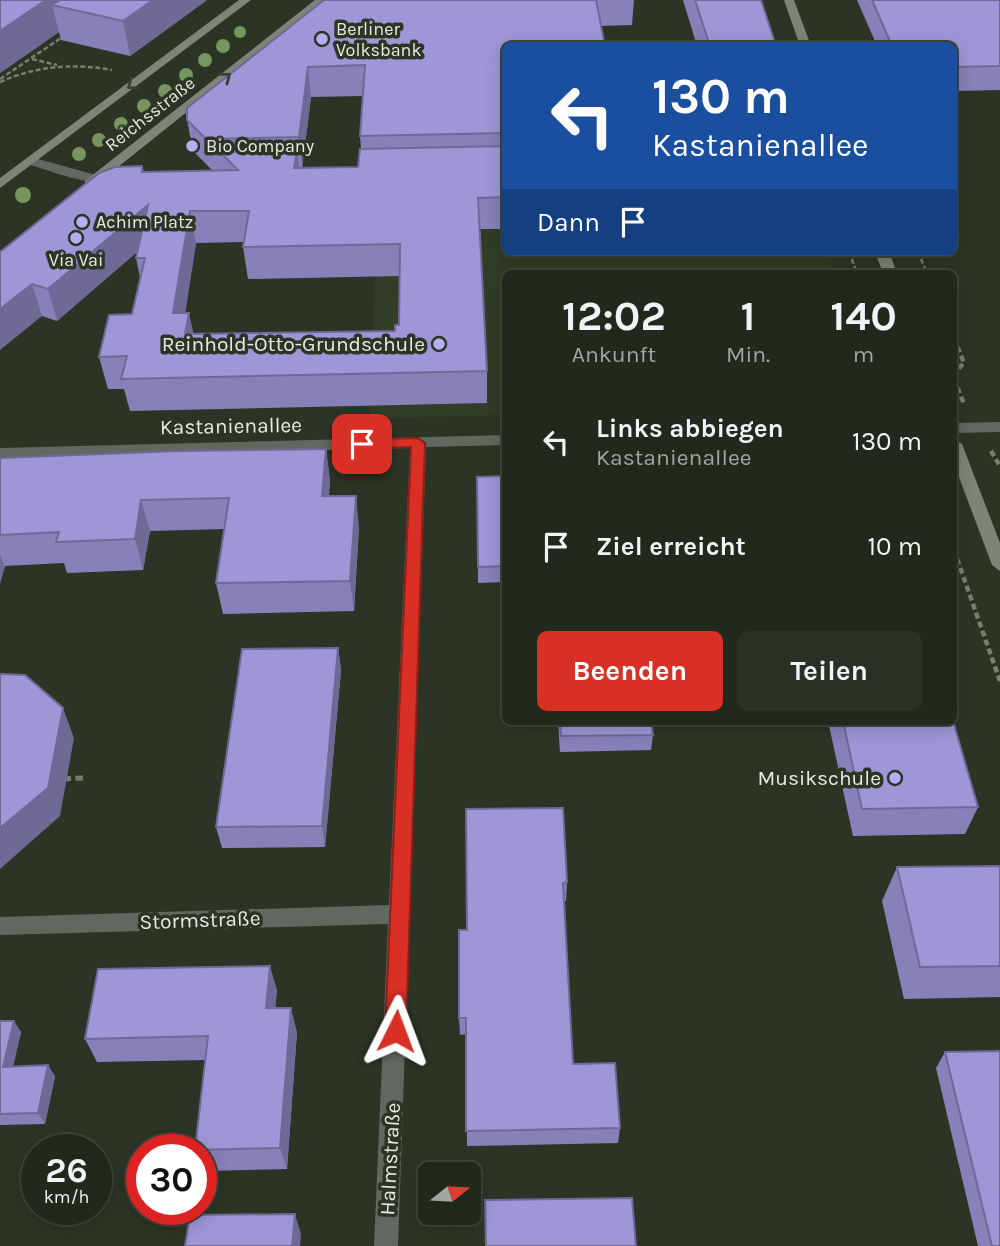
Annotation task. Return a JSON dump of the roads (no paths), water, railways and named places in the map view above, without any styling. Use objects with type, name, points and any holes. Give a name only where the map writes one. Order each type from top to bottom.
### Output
[{"type":"main road","name":"Reichsstraße","points":[[0,184],[246,0]]},
{"type":"main road","name":"Reichsstraße","points":[[74,196],[322,0]]},
{"type":"main road","points":[[789,0],[805,42]]},
{"type":"main road","points":[[957,452],[1000,565]]},
{"type":"street","points":[[31,161],[95,179],[120,179]]},
{"type":"street","points":[[957,428],[1000,427]]},
{"type":"street","name":"Kastanienallee","points":[[0,453],[502,440]]},
{"type":"street","name":"Halmstraße","points":[[386,1246],[418,443]]},
{"type":"street","name":"Stormstraße","points":[[0,926],[401,914]]},
{"type":"place","name":"Berliner Volksbank","points":[[322,39]]},
{"type":"place","name":"Bio Company","points":[[192,146]]},
{"type":"place","name":"Achim Platz","points":[[82,222]]},
{"type":"place","name":"Via Vai","points":[[76,238]]},
{"type":"place","name":"Reinhold-Otto-Grundschule","points":[[439,344]]},
{"type":"place","name":"Musikschule","points":[[895,778]]}]
